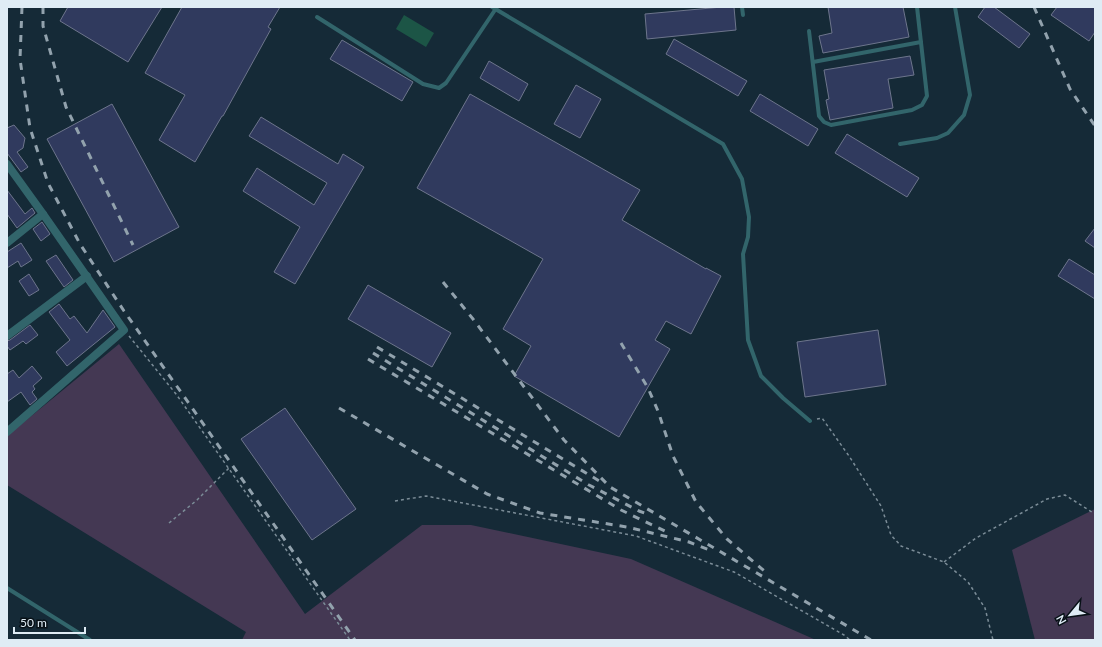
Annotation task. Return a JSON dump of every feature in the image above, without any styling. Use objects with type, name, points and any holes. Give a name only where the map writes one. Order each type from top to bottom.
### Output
[{"type":"street","points":[[7,164],[44,214],[124,330],[7,432]]},
{"type":"street","points":[[7,243],[44,214]]},
{"type":"street","points":[[7,336],[87,276]]},
{"type":"lane","points":[[742,7],[743,15]]},
{"type":"lane","points":[[809,31],[820,116],[824,122],[831,125],[912,110],[922,106],[926,96],[917,7]]},
{"type":"lane","points":[[900,144],[942,136],[948,133],[964,115],[970,95],[955,7]]},
{"type":"lane","points":[[317,17],[424,84],[439,88],[446,83],[495,8],[723,144],[742,179],[749,217],[748,237],[743,254],[748,340],[761,376],[783,398],[810,421]]},
{"type":"lane","points":[[813,62],[921,42]]},
{"type":"lane","points":[[7,588],[88,640]]},
{"type":"path","points":[[124,330],[176,394],[350,640]]},
{"type":"path","points":[[810,421],[822,418],[850,456],[881,506],[891,535],[901,546],[944,562],[968,582],[985,608],[994,640]]},
{"type":"path","points":[[170,524],[229,468]]},
{"type":"path","points":[[944,562],[976,538],[1047,499],[1065,495],[1095,514]]},
{"type":"path","points":[[395,501],[426,496],[636,536],[734,572],[844,635],[850,640]]},
{"type":"shaded area","points":[[404,15],[434,33],[426,47],[396,29]]},
{"type":"shaded area","points":[[119,344],[305,614],[422,525],[471,525],[631,559],[816,640],[242,640],[246,632],[7,485],[7,436]]},
{"type":"shaded area","points":[[1095,509],[1095,640],[1035,640],[1012,550]]},
{"type":"building","points":[[68,7],[162,7],[128,62],[60,21]]},
{"type":"building","points":[[182,7],[280,7],[268,27],[271,29],[223,116],[195,162],[159,140],[185,95],[145,73]]},
{"type":"building","points":[[734,7],[736,30],[647,39],[645,14]]},
{"type":"building","points":[[828,7],[903,7],[909,37],[823,53],[819,36],[832,33]]},
{"type":"building","points":[[985,7],[994,7],[1030,34],[1019,48],[978,17]]},
{"type":"building","points":[[1057,7],[1095,7],[1095,32],[1089,41],[1051,15]]},
{"type":"building","points":[[674,39],[747,81],[738,96],[666,54]]},
{"type":"building","points":[[342,40],[413,82],[402,101],[330,59]]},
{"type":"building","points":[[910,56],[914,75],[888,79],[893,108],[830,120],[826,100],[829,99],[824,70]]},
{"type":"building","points":[[489,61],[528,84],[519,101],[480,78]]},
{"type":"building","points":[[576,85],[601,99],[580,138],[554,124]]},
{"type":"building","points":[[470,94],[640,190],[622,220],[706,269],[721,276],[691,334],[666,321],[655,340],[670,349],[619,437],[514,376],[531,346],[503,329],[543,259],[417,188]]},
{"type":"building","points":[[760,94],[818,129],[808,146],[750,111]]},
{"type":"building","points":[[112,104],[179,227],[114,262],[47,139]]},
{"type":"building","points":[[261,117],[338,164],[343,154],[364,167],[295,284],[274,272],[300,227],[243,191],[257,168],[314,205],[327,183],[249,136]]},
{"type":"building","points":[[14,125],[25,138],[23,148],[17,152],[28,167],[21,172],[7,153],[7,128]]},
{"type":"building","points":[[847,134],[919,178],[907,197],[835,153]]},
{"type":"building","points":[[7,190],[25,214],[32,208],[35,213],[17,228],[7,214]]},
{"type":"building","points":[[42,222],[50,234],[41,241],[33,229]]},
{"type":"building","points":[[1095,228],[1095,248],[1085,241]]},
{"type":"building","points":[[21,243],[32,260],[21,267],[18,261],[7,268],[7,252]]},
{"type":"building","points":[[56,255],[73,280],[64,287],[46,261]]},
{"type":"building","points":[[1069,259],[1095,275],[1095,299],[1058,276]]},
{"type":"building","points":[[29,274],[39,290],[29,296],[19,281]]},
{"type":"building","points":[[368,285],[451,333],[432,367],[348,319]]},
{"type":"building","points":[[59,304],[70,319],[74,316],[87,333],[103,310],[115,327],[67,366],[56,352],[70,340],[49,312]]},
{"type":"building","points":[[30,325],[38,335],[26,344],[23,341],[10,350],[7,346],[7,341]]},
{"type":"building","points":[[878,330],[886,385],[805,397],[797,342]]},
{"type":"building","points":[[32,366],[42,378],[33,386],[35,389],[32,392],[37,399],[30,405],[21,392],[7,402],[7,374],[13,370],[19,378]]},
{"type":"building","points":[[285,408],[356,509],[312,540],[241,439]]},
{"type":"railway","points":[[22,7],[20,59],[30,128],[48,183],[80,244],[124,311],[355,640]]},
{"type":"railway","points":[[43,7],[43,26],[66,107],[133,245]]},
{"type":"railway","points":[[1034,7],[1070,89],[1095,126]]},
{"type":"railway","points":[[443,282],[473,319],[564,440],[610,487],[871,640]]},
{"type":"railway","points":[[621,343],[648,388],[658,411],[673,456],[696,502],[727,539],[769,575]]},
{"type":"railway","points":[[377,347],[601,482]]},
{"type":"railway","points":[[373,353],[589,485],[639,511],[650,515]]},
{"type":"railway","points":[[368,359],[621,510],[669,533]]},
{"type":"railway","points":[[339,408],[487,494],[540,513],[627,527],[689,542],[712,551]]}]
